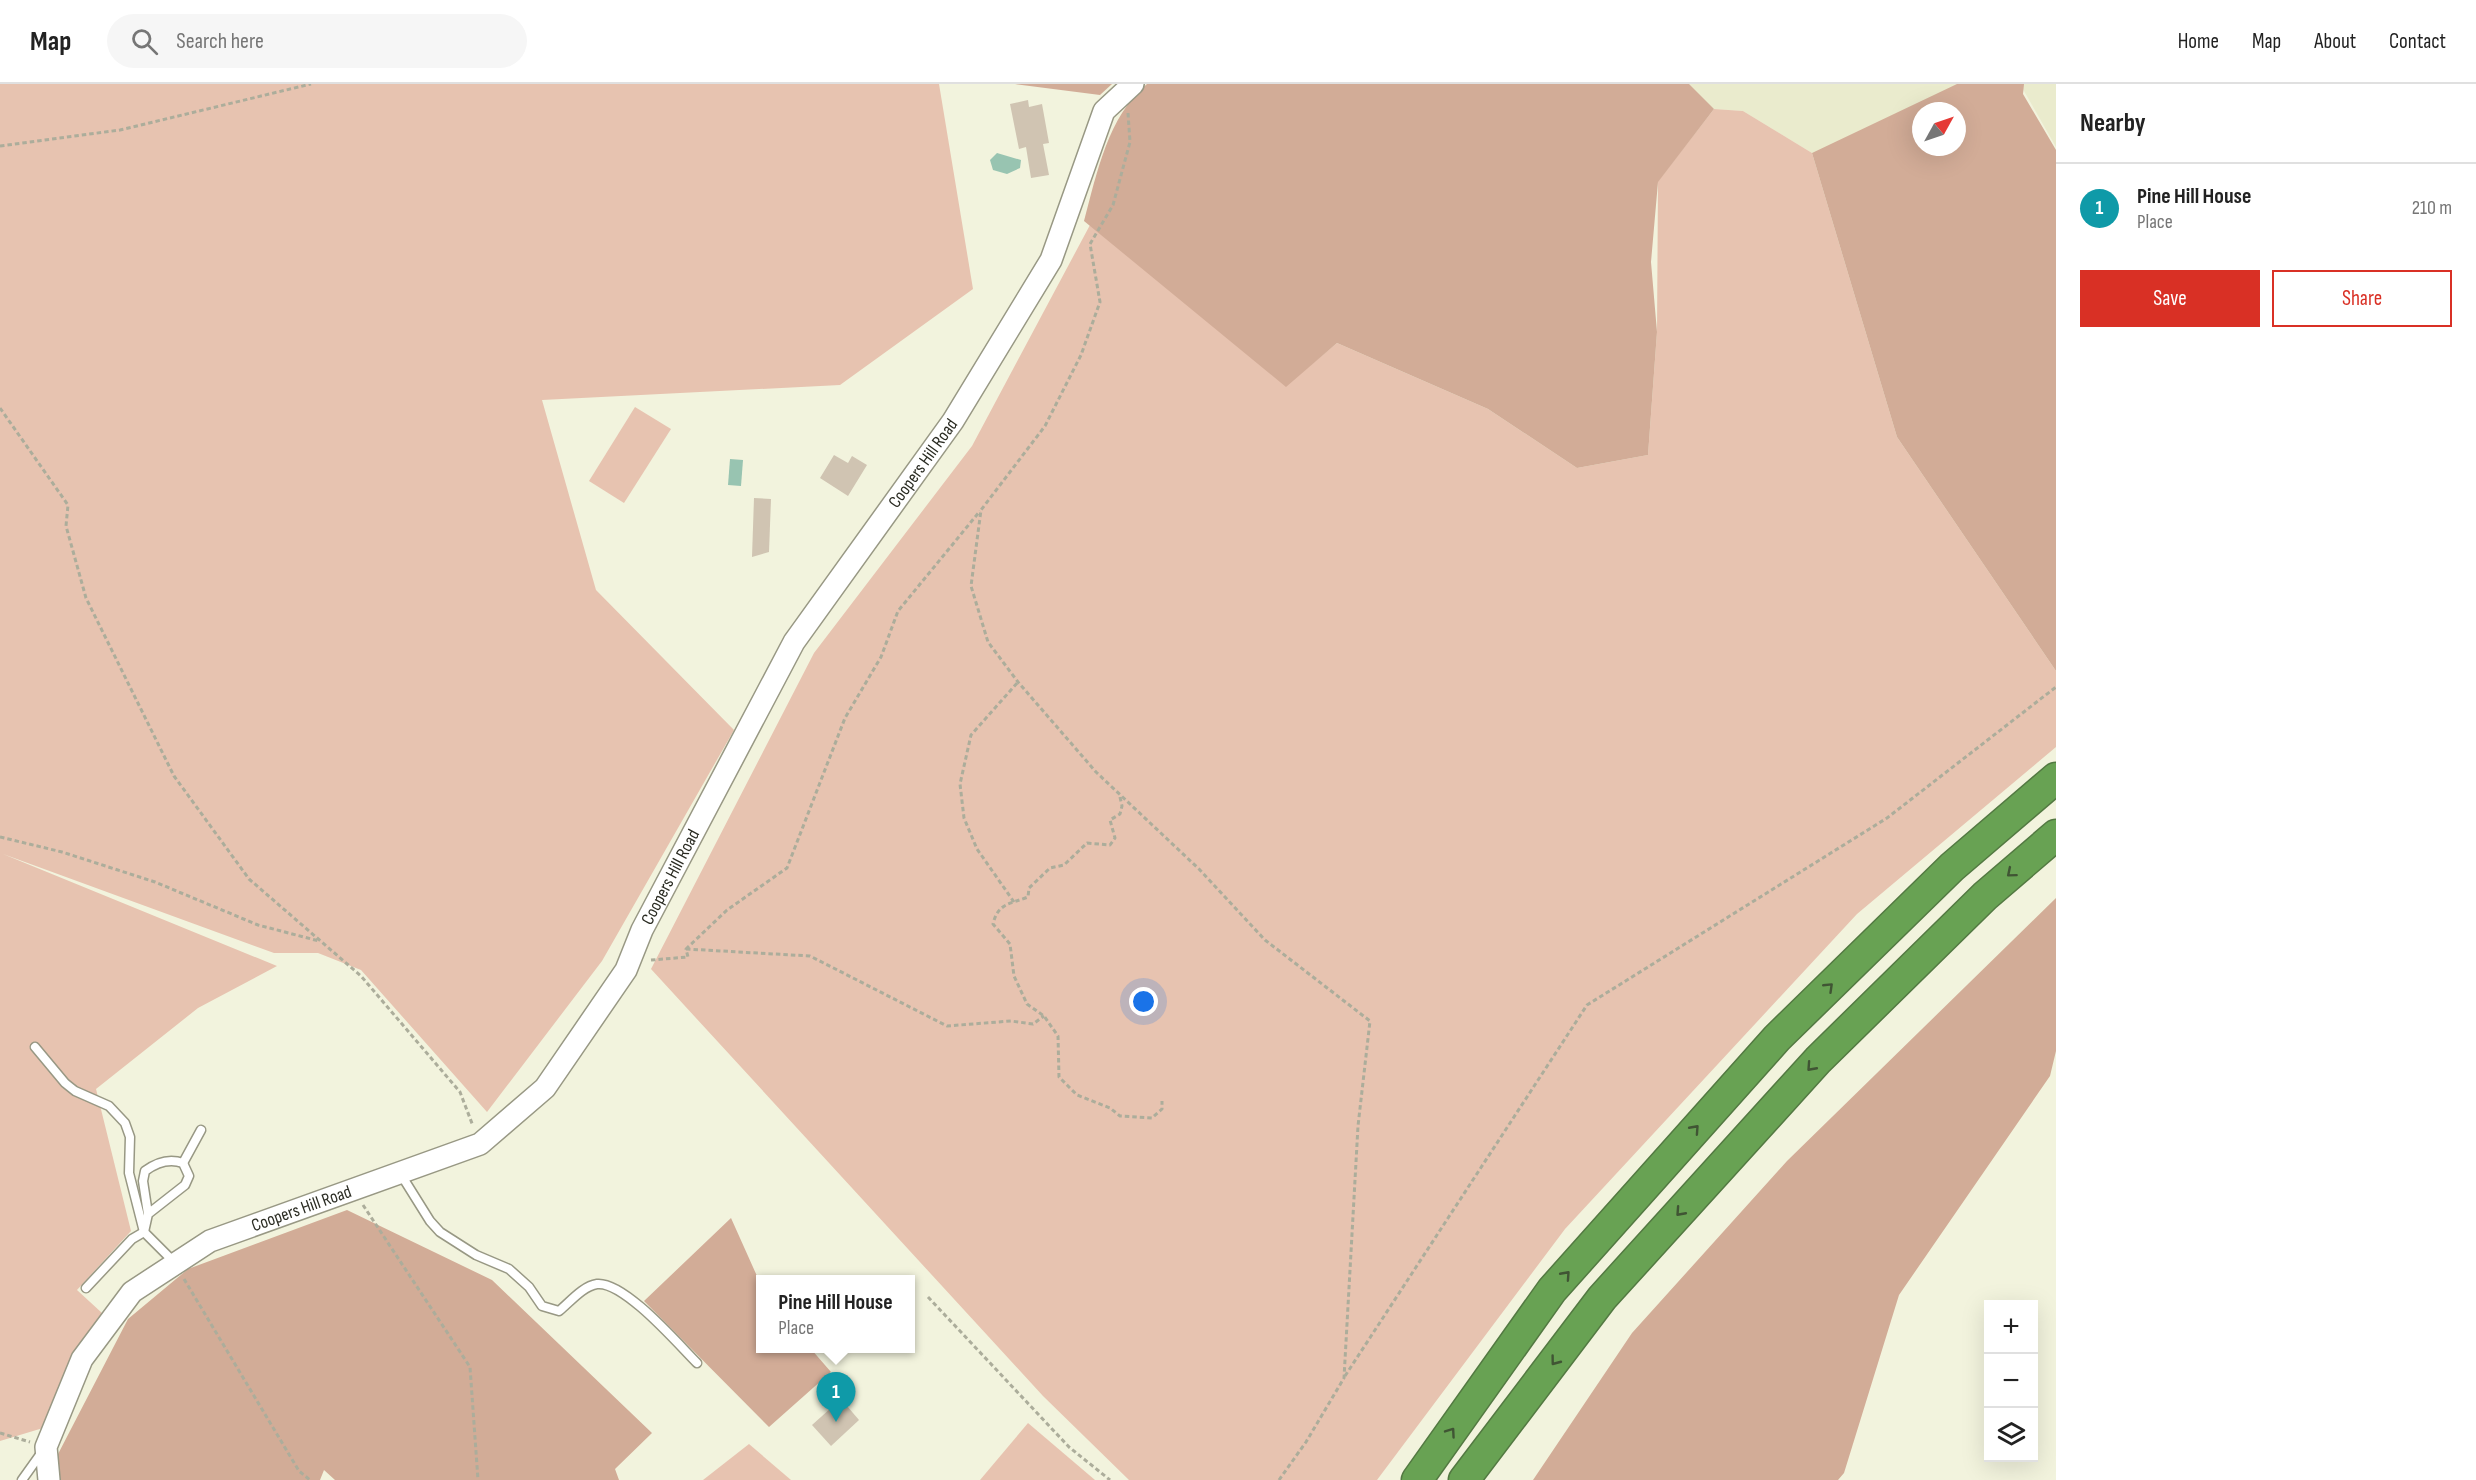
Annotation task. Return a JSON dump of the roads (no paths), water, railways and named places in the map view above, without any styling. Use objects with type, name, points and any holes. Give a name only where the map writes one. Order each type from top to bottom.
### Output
[{"type":"highway","points":[[1417,1480],[1552,1290],[1777,1038],[1952,867],[2056,778]]},
{"type":"highway","points":[[1464,1480],[1602,1298],[1818,1060],[1984,896],[2056,835]]},
{"type":"street","name":"Coopers Hill Road","points":[[49,1480],[45,1447],[82,1359],[132,1292],[210,1241],[480,1144],[545,1088],[626,970],[642,930],[794,642],[953,421],[1051,260],[1104,111],[1130,87]]},
{"type":"lane","points":[[35,1047],[65,1083],[75,1091],[109,1106],[125,1123],[130,1137],[129,1173],[144,1232],[175,1264]]},
{"type":"lane","points":[[183,1164],[201,1130]]},
{"type":"lane","points":[[86,1288],[132,1239],[144,1232],[148,1214],[143,1181],[145,1171],[166,1161],[174,1160],[183,1164],[189,1176],[185,1185],[148,1214]]},
{"type":"lane","points":[[400,1172],[430,1221],[440,1232],[476,1255],[509,1269],[529,1287],[542,1306],[559,1311],[582,1291],[597,1284],[613,1286],[629,1296],[698,1363]]},
{"type":"lane","points":[[22,1480],[45,1447]]},
{"type":"place","name":"Pine Hill House","points":[[836,1422]]}]
